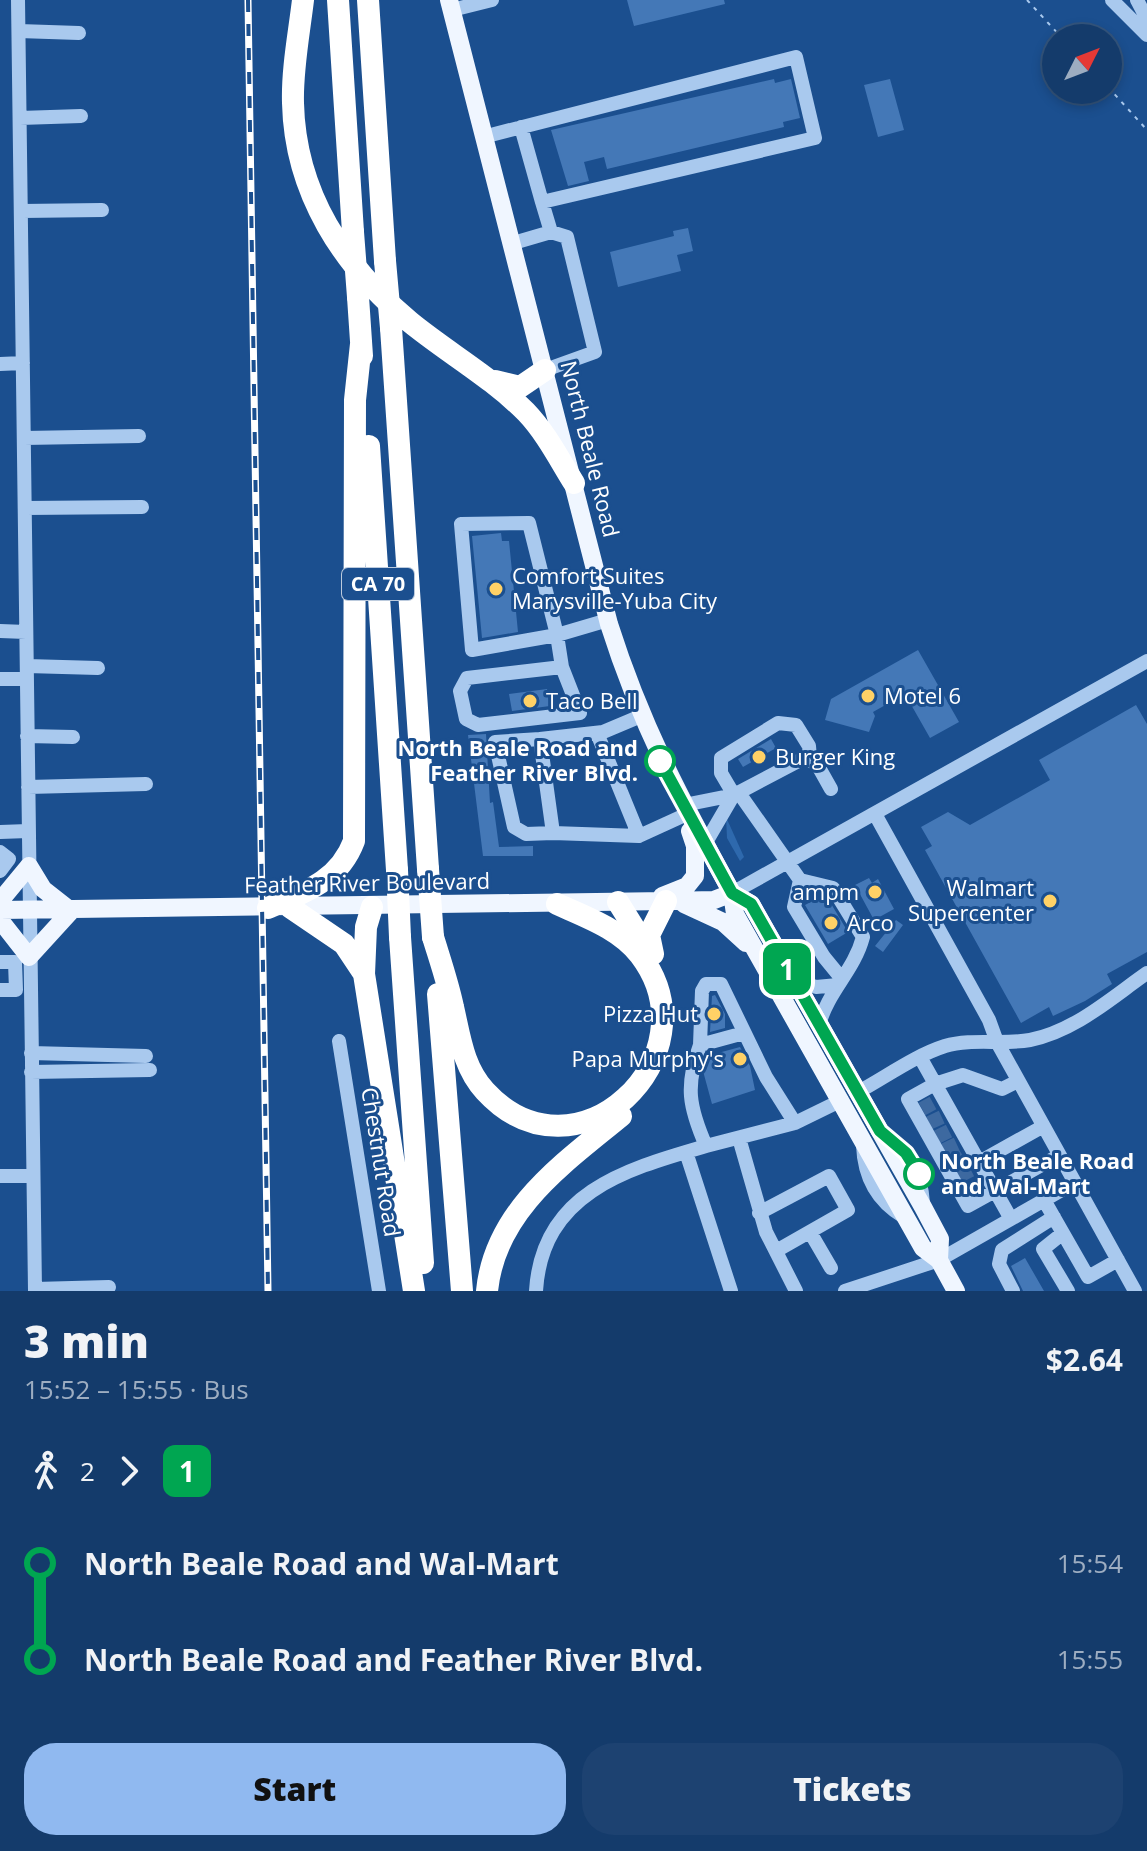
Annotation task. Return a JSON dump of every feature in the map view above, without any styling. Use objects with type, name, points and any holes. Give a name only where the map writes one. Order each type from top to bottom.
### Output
[{"type":"highway","points":[[303,0],[293,104],[298,146],[317,208],[343,254],[374,289],[412,323],[490,379],[538,426],[574,483]]},
{"type":"highway","name":"CA 70","points":[[338,0],[425,1291]]},
{"type":"highway","name":"CA 70","points":[[368,0],[428,869],[462,1291]]},
{"type":"highway","points":[[268,908],[323,884],[348,856],[354,841],[355,400],[361,344]]},
{"type":"highway","points":[[490,379],[520,387],[545,370]]},
{"type":"highway","points":[[654,959],[649,935],[664,901]]},
{"type":"highway","points":[[487,1291],[498,1250],[522,1205],[557,1166],[634,1103],[662,1067],[670,1040],[671,1013],[665,983],[654,959],[618,902]]},
{"type":"highway","points":[[433,937],[463,1053],[485,1092],[518,1116],[537,1124],[555,1126],[594,1120],[615,1110],[643,1080],[660,1040],[660,1007],[651,974],[624,939],[557,904]]},
{"type":"highway","points":[[372,907],[366,927],[364,974],[414,1291]]},
{"type":"highway","points":[[291,908],[344,944],[364,974]]},
{"type":"main road","name":"North Beale Road","points":[[450,5],[608,620],[641,716],[684,810],[732,893],[735,914],[753,947],[923,1248],[939,1260],[956,1291]]},
{"type":"main road","points":[[664,901],[695,876],[695,846],[684,810]]},
{"type":"main road","points":[[0,901],[18,883],[29,859]]},
{"type":"main road","points":[[0,920],[18,961],[71,911],[43,889],[29,859]]},
{"type":"main road","name":"North Beale Road","points":[[732,893],[751,904],[923,1207],[940,1239],[939,1260]]},
{"type":"main road","name":"Feather River Boulevard","points":[[0,910],[557,904],[714,900],[732,893]]},
{"type":"main road","points":[[664,901],[723,922],[739,939],[753,947]]},
{"type":"street","points":[[18,0],[30,911],[18,961],[15,990],[31,1053],[35,1290],[109,1287]]},
{"type":"street","points":[[450,5],[492,0]]},
{"type":"street","points":[[1112,0],[1147,35]]},
{"type":"street","points":[[1137,0],[1147,19]]},
{"type":"street","points":[[19,31],[79,33]]},
{"type":"street","points":[[483,137],[796,57],[815,138],[542,202]]},
{"type":"street","points":[[20,118],[81,116]]},
{"type":"street","points":[[521,127],[551,232]]},
{"type":"street","points":[[22,211],[102,210]]},
{"type":"street","points":[[510,244],[551,232],[567,237],[595,352],[545,370]]},
{"type":"street","points":[[0,364],[23,363]]},
{"type":"street","points":[[24,438],[139,436]]},
{"type":"street","points":[[25,508],[142,507]]},
{"type":"street","points":[[562,667],[467,678],[460,691],[466,719],[478,725],[580,713],[562,667],[557,635],[529,523],[461,524],[472,650],[557,635],[608,620]]},
{"type":"street","points":[[0,631],[26,632]]},
{"type":"street","points":[[732,893],[1147,661]]},
{"type":"street","points":[[0,679],[27,673],[98,668]]},
{"type":"street","points":[[641,716],[597,733],[495,742],[514,827],[526,834],[639,836],[684,810],[735,795],[804,758],[810,758]]},
{"type":"street","points":[[819,1025],[825,1002],[857,961],[863,937],[833,888],[800,880],[735,795],[721,773],[721,758],[778,723],[796,725],[809,746],[810,758],[831,789]]},
{"type":"street","points":[[597,733],[639,836]]},
{"type":"street","points":[[27,736],[73,737]]},
{"type":"street","points":[[540,739],[553,833]]},
{"type":"street","points":[[28,787],[146,784]]},
{"type":"street","points":[[705,844],[735,795]]},
{"type":"street","points":[[875,814],[989,1020],[997,1042],[1042,1127],[1135,1291]]},
{"type":"street","points":[[0,832],[28,831]]},
{"type":"street","points":[[2,854],[29,859]]},
{"type":"street","points":[[0,871],[9,859],[2,854]]},
{"type":"street","points":[[800,880],[794,907],[840,982]]},
{"type":"street","points":[[858,1092],[920,1057],[954,1043],[1031,1040],[1059,1030],[1114,1000],[1147,973]]},
{"type":"street","points":[[793,979],[816,987],[840,982]]},
{"type":"street","points":[[706,1146],[689,1095],[689,1073],[700,1045],[702,991],[706,984],[721,984],[766,1077],[795,1123]]},
{"type":"street","points":[[700,1045],[744,1033]]},
{"type":"street","name":"Chestnut Road","points":[[339,1041],[379,1291]]},
{"type":"street","points":[[31,1053],[148,1063],[31,1072]]},
{"type":"street","points":[[920,1057],[935,1084],[928,1105],[953,1147],[968,1206],[1058,1156]]},
{"type":"street","points":[[1011,1219],[996,1191],[953,1147],[928,1105],[908,1099],[935,1084],[963,1075],[1002,1089],[1018,1081]]},
{"type":"street","points":[[536,1291],[543,1255],[557,1225],[574,1205],[613,1176],[706,1146],[795,1123],[840,1101]]},
{"type":"street","points":[[953,1147],[1042,1127]]},
{"type":"street","points":[[739,1138],[759,1213],[796,1291]]},
{"type":"street","points":[[686,1152],[731,1291]]},
{"type":"street","points":[[0,1176],[33,1176]]},
{"type":"street","points":[[759,1213],[829,1176],[848,1210],[776,1251]]},
{"type":"street","points":[[845,1291],[939,1260],[1074,1183]]},
{"type":"street","points":[[1044,1200],[1089,1284],[1118,1260]]},
{"type":"street","points":[[1013,1291],[999,1264],[1002,1250],[1054,1217]]},
{"type":"street","points":[[810,1232],[831,1268]]},
{"type":"street","points":[[1063,1233],[1043,1249],[1068,1291]]},
{"type":"path","points":[[1027,0],[1049,24]]},
{"type":"path","points":[[1122,102],[1147,130]]},
{"type":"shaded area","points":[[726,817],[744,857],[740,861],[727,838]]},
{"type":"building","points":[[627,0],[724,0],[725,4],[634,26]]},
{"type":"building","points":[[774,79],[775,83],[791,79],[800,118],[783,122],[784,127],[607,169],[604,157],[584,162],[589,181],[568,186],[551,130]]},
{"type":"building","points":[[890,79],[904,130],[878,137],[864,85]]},
{"type":"building","points":[[688,228],[693,251],[677,255],[681,271],[618,287],[610,252],[674,236],[673,231]]},
{"type":"building","name":"Comfort Suites Marysville-Yuba City","points":[[501,533],[502,541],[509,541],[518,632],[482,638],[472,536]]},
{"type":"building","name":"Motel 6","points":[[918,650],[959,722],[930,738],[905,694],[873,712],[875,716],[869,732],[825,720],[831,699]]},
{"type":"building","points":[[547,689],[550,706],[512,711],[509,694]]},
{"type":"building","name":"Walmart Supercenter","points":[[1136,705],[1147,724],[1147,952],[1107,974],[1112,984],[1085,1001],[1053,1016],[1049,1007],[1021,1023],[925,850],[932,846],[921,827],[948,812],[970,825],[1050,780],[1039,760]]},
{"type":"building","points":[[486,734],[490,803],[493,802],[499,847],[533,846],[533,856],[483,856],[468,735]]},
{"type":"building","points":[[771,739],[776,748],[743,767],[738,759]]},
{"type":"building","points":[[869,878],[872,883],[878,879],[894,909],[874,920],[855,885]]},
{"type":"building","points":[[822,896],[827,897],[848,932],[828,944],[805,905]]},
{"type":"building","points":[[896,920],[903,925],[883,952],[875,946]]},
{"type":"building","points":[[715,995],[725,1014],[725,1028],[710,1032],[712,996]]},
{"type":"building","points":[[740,1047],[750,1066],[755,1090],[712,1104],[703,1071],[707,1056]]},
{"type":"building","points":[[1025,1258],[1044,1291],[1023,1291],[1011,1266]]},
{"type":"tunnel","points":[[922,1109],[933,1103]]},
{"type":"tunnel","points":[[929,1123],[942,1117]]},
{"type":"tunnel","points":[[937,1137],[949,1131]]},
{"type":"tunnel","points":[[944,1150],[957,1144]]},
{"type":"tunnel","points":[[952,1163],[963,1156]]},
{"type":"tunnel","points":[[959,1176],[971,1170]]},
{"type":"railway","points":[[248,0],[268,1291]]},
{"type":"bus line","name":"1","points":[[660,761],[732,893],[751,904],[880,1131],[906,1153],[919,1174]]},
{"type":"place","name":"Comfort Suites Marysville-Yuba City","points":[[496,589]]},
{"type":"place","name":"Motel 6","points":[[868,696]]},
{"type":"place","name":"Taco Bell","points":[[530,701]]},
{"type":"place","name":"Burger King","points":[[759,757]]},
{"type":"place","name":"North Beale Road and Feather River Blvd.","points":[[660,761]]},
{"type":"place","name":"ampm","points":[[875,892]]},
{"type":"place","name":"Walmart Supercenter","points":[[1050,901]]},
{"type":"place","name":"Arco","points":[[831,923]]},
{"type":"place","name":"Pizza Hut","points":[[714,1014]]},
{"type":"place","name":"Papa Murphy's","points":[[740,1059]]},
{"type":"place","name":"North Beale Road and Wal-Mart","points":[[919,1174]]}]
